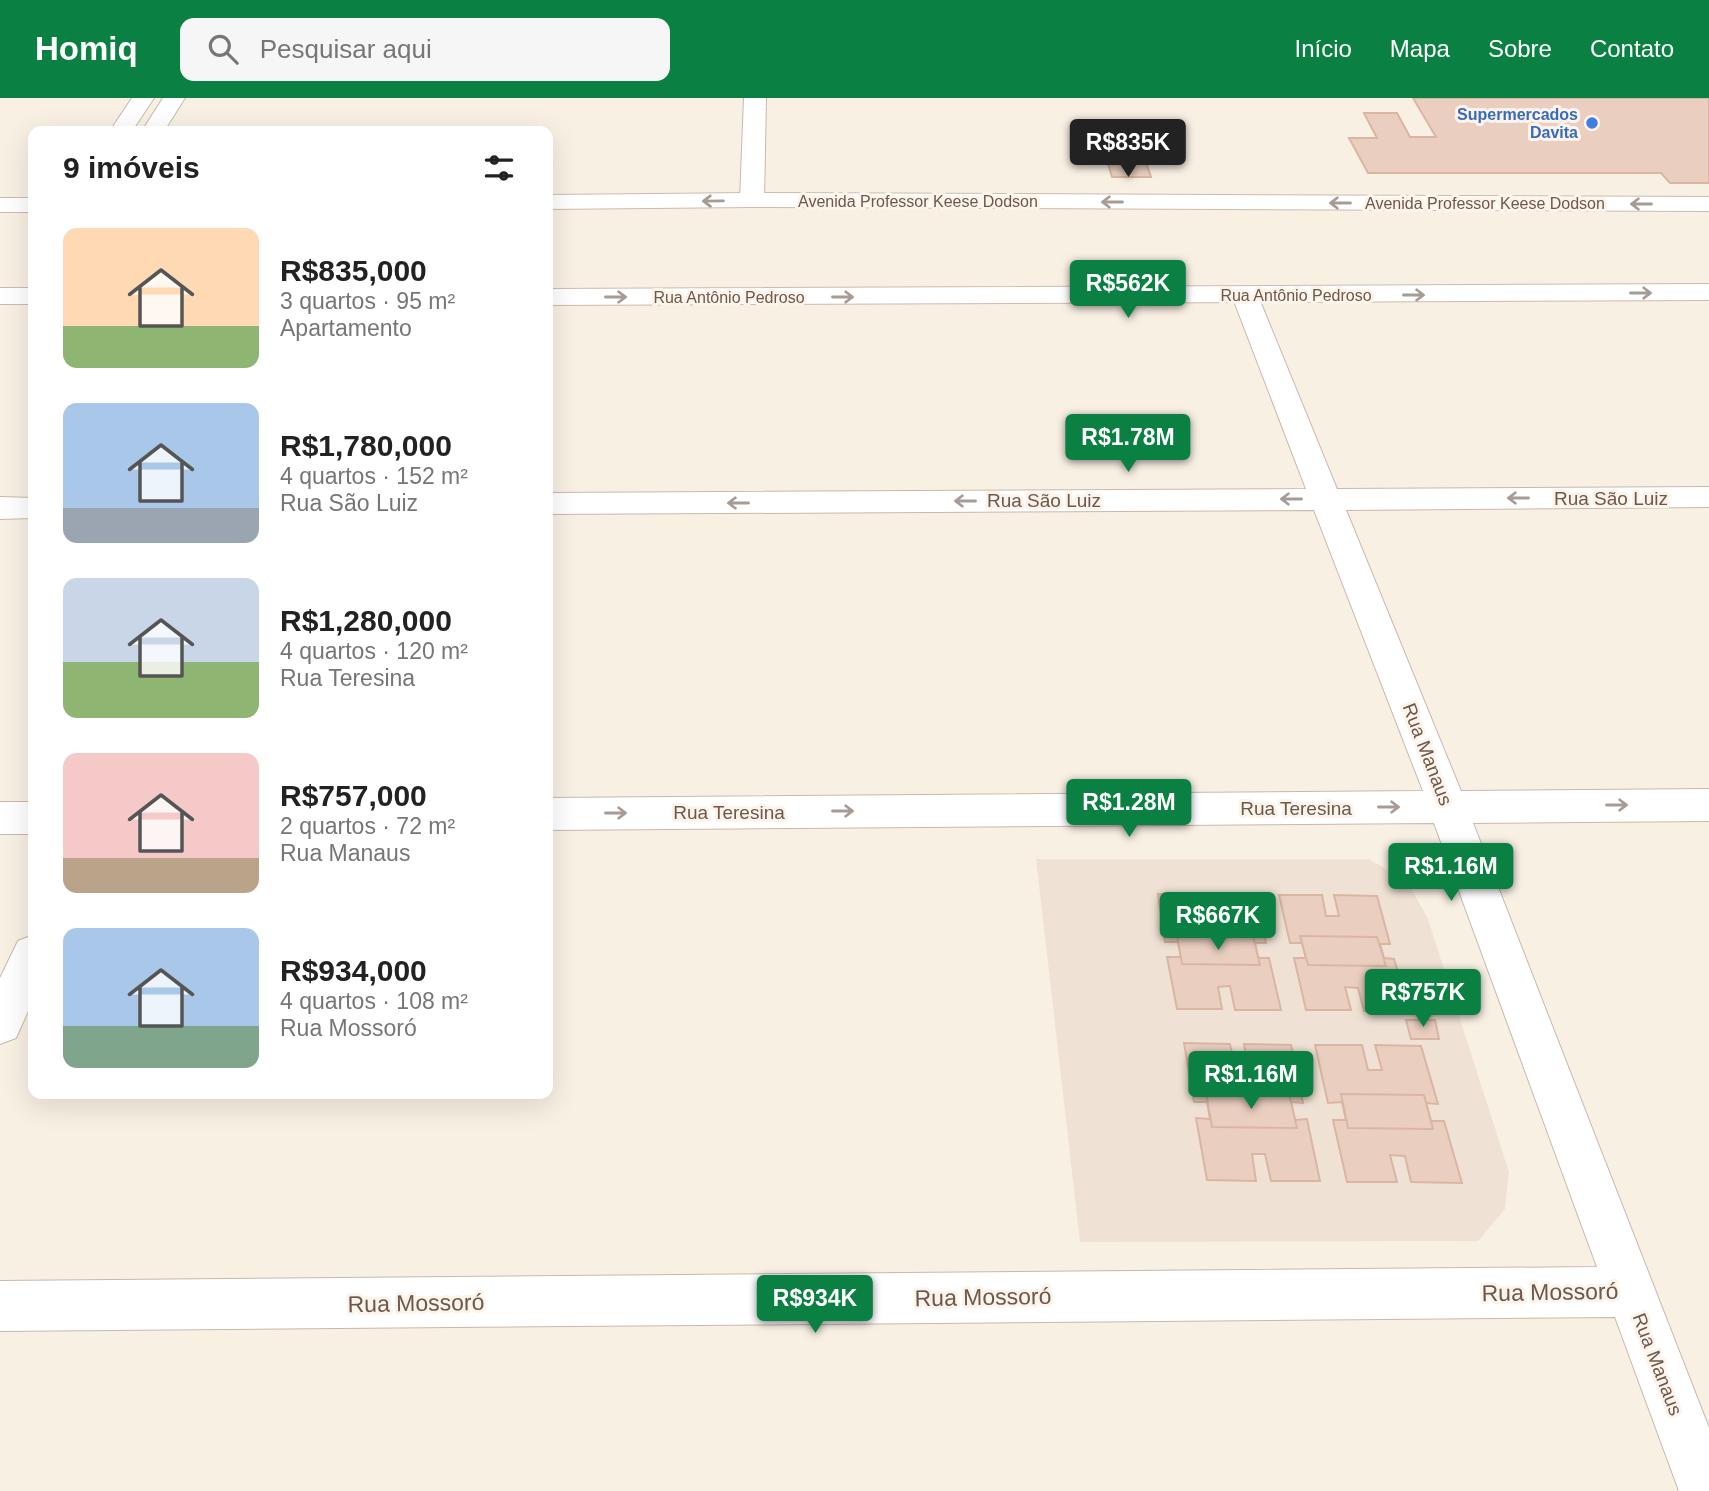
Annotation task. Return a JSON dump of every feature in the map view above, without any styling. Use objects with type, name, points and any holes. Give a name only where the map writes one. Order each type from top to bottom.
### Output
[{"type":"street","points":[[124,126],[143,98]]},
{"type":"street","points":[[156,126],[174,98]]},
{"type":"street","points":[[752,200],[755,98]]},
{"type":"street","name":"Avenida Professor Keese Dodson","points":[[553,202],[752,200],[1709,204]]},
{"type":"street","points":[[0,205],[28,205]]},
{"type":"street","name":"Rua Antônio Pedroso","points":[[553,297],[1709,292]]},
{"type":"street","points":[[0,296],[28,296]]},
{"type":"street","name":"Rua Manaus","points":[[1245,296],[1448,807],[1706,1491]]},
{"type":"street","name":"Rua São Luiz","points":[[553,504],[1709,498]]},
{"type":"street","points":[[0,508],[28,508]]},
{"type":"street","name":"Rua Teresina","points":[[553,814],[1709,805]]},
{"type":"street","points":[[0,818],[28,818]]},
{"type":"street","points":[[0,1024],[28,965]]},
{"type":"street","name":"Rua Mossoró","points":[[0,1306],[1630,1292]]},
{"type":"shaded area","points":[[1036,859],[1369,859],[1408,882],[1428,919],[1509,1172],[1505,1209],[1478,1241],[1080,1242]]},
{"type":"building","points":[[1413,98],[1709,98],[1709,183],[1670,183],[1661,173],[1368,173],[1349,138],[1377,138],[1364,113],[1397,113],[1410,137],[1436,137]]},
{"type":"building","points":[[1096,124],[1133,124],[1151,177],[1112,177]]},
{"type":"building","points":[[1158,894],[1201,894],[1204,915],[1216,915],[1212,894],[1255,895],[1266,943],[1255,943],[1258,958],[1269,958],[1281,1010],[1235,1010],[1230,986],[1218,987],[1222,1009],[1177,1009],[1167,957],[1181,957],[1178,942],[1165,942]]},
{"type":"building","points":[[1279,895],[1322,895],[1326,916],[1339,916],[1334,895],[1377,896],[1390,944],[1380,944],[1384,958],[1394,959],[1410,1011],[1364,1011],[1358,988],[1345,987],[1351,1010],[1306,1010],[1294,958],[1306,958],[1302,943],[1290,943]]},
{"type":"building","points":[[1177,935],[1253,936],[1260,965],[1182,964]]},
{"type":"building","points":[[1300,936],[1377,937],[1386,966],[1308,965]]},
{"type":"building","points":[[1406,1020],[1435,1020],[1439,1039],[1411,1039]]},
{"type":"building","points":[[1184,1043],[1230,1044],[1235,1068],[1248,1069],[1244,1044],[1291,1045],[1303,1103],[1291,1102],[1295,1120],[1307,1119],[1320,1181],[1271,1181],[1265,1154],[1252,1154],[1256,1181],[1207,1180],[1196,1118],[1210,1119],[1207,1102],[1194,1102]]},
{"type":"building","points":[[1315,1045],[1362,1045],[1368,1070],[1382,1070],[1375,1045],[1421,1046],[1438,1104],[1426,1103],[1431,1121],[1444,1121],[1462,1183],[1411,1182],[1405,1156],[1390,1155],[1397,1182],[1347,1182],[1333,1120],[1346,1120],[1342,1102],[1328,1103]]},
{"type":"building","points":[[1206,1093],[1289,1094],[1297,1128],[1212,1127]]},
{"type":"building","points":[[1341,1094],[1424,1095],[1433,1129],[1348,1128]]},
{"type":"place","name":"Supermercados Davita","points":[[1592,123]]}]
